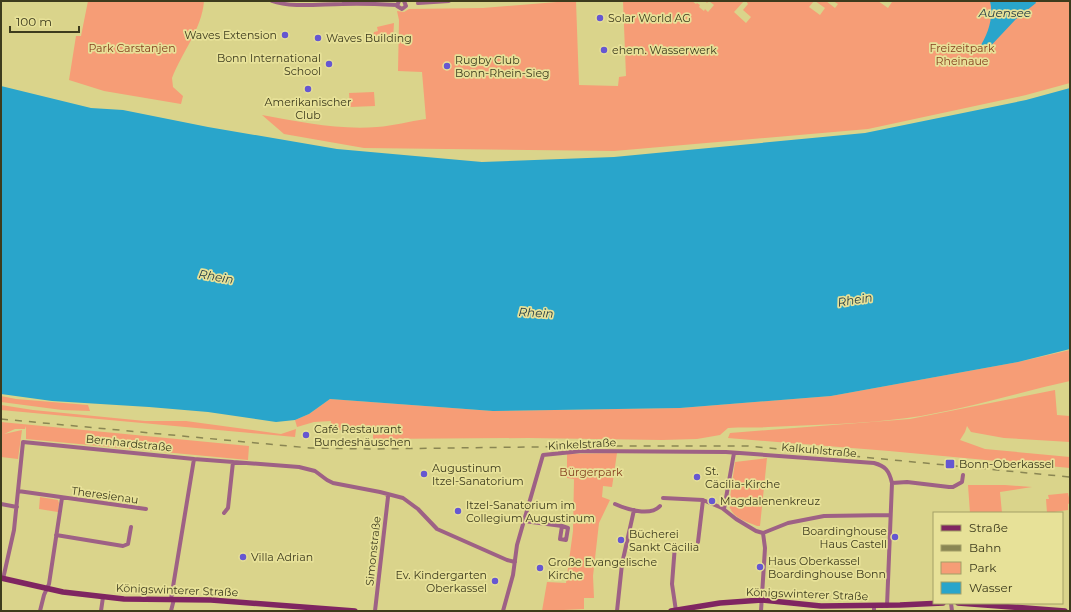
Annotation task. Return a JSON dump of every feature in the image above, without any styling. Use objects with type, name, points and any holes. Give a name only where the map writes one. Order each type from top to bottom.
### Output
[{"type":"main road","name":"Königswinterer Straße","points":[[2,579],[46,589],[124,599],[211,600],[354,611]]},
{"type":"main road","name":"Königswinterer Straße","points":[[671,611],[720,603],[762,600],[821,606],[874,609],[887,606],[933,604]]},
{"type":"main road","points":[[971,604],[1065,611]]},
{"type":"street","points":[[272,1],[280,4],[313,5],[398,3],[399,8],[406,6],[404,1]]},
{"type":"street","points":[[418,3],[449,1]]},
{"type":"street","name":"Bernhardstraße","points":[[18,491],[23,442],[233,462],[266,463],[307,468],[315,471],[333,483],[403,498],[418,508],[437,528],[449,535],[515,562]]},
{"type":"street","name":"Kinkelstraße","points":[[503,611],[515,562],[517,545],[543,455],[582,451],[734,453]]},
{"type":"street","points":[[724,509],[734,453]]},
{"type":"street","name":"Kalkuhlstraße","points":[[734,453],[874,463],[884,467],[888,472],[892,483]]},
{"type":"street","points":[[171,611],[194,458]]},
{"type":"street","points":[[224,513],[228,508],[233,462]]},
{"type":"street","points":[[887,606],[892,483],[907,482],[953,487],[962,482],[963,475]]},
{"type":"street","points":[[2,579],[14,530],[18,491]]},
{"type":"street","name":"Theresienau","points":[[18,491],[146,509]]},
{"type":"street","name":"Simonstraße","points":[[375,611],[388,497],[387,494]]},
{"type":"street","name":"Theresienau","points":[[40,611],[46,589],[49,584],[62,498]]},
{"type":"street","points":[[663,498],[698,498],[724,509],[736,519],[756,531],[763,533],[788,523],[824,516],[890,514]]},
{"type":"street","points":[[698,542],[703,500]]},
{"type":"street","points":[[1,504],[16,507]]},
{"type":"street","points":[[615,504],[634,510],[655,510],[660,506]]},
{"type":"street","points":[[617,611],[622,564],[634,510]]},
{"type":"street","points":[[524,521],[562,526]]},
{"type":"street","points":[[56,535],[123,546],[128,544],[131,527]]},
{"type":"street","points":[[761,611],[765,548],[763,533]]},
{"type":"street","points":[[675,546],[672,584],[676,611]]},
{"type":"street","points":[[101,611],[103,597]]},
{"type":"green space","name":"Park Carstanjen","points":[[88,1],[204,1],[200,21],[196,31],[172,78],[173,87],[183,96],[181,104],[104,91],[69,80],[76,36],[81,36]]},
{"type":"green space","name":"Freizeitpark Rheinaue","points":[[558,1],[576,1],[579,85],[618,86],[619,77],[626,76],[623,1],[692,1],[700,5],[699,7],[704,11],[705,9],[708,12],[714,5],[709,1],[744,1],[734,12],[746,23],[751,17],[743,10],[748,4],[746,1],[814,1],[809,7],[820,15],[825,8],[815,1],[826,1],[835,8],[838,4],[833,1],[878,1],[888,8],[892,2],[891,1],[1070,1],[1070,83],[1026,95],[868,129],[614,151],[364,148],[284,134],[262,115],[319,125],[362,128],[426,119],[422,72],[398,71],[399,20],[397,11],[404,12],[409,9],[483,8]]},
{"type":"green space","points":[[394,23],[393,39],[384,39],[373,36],[374,32],[378,31],[377,27]]},
{"type":"green space","points":[[374,92],[375,106],[350,107],[349,93]]},
{"type":"green space","points":[[1070,350],[1070,381],[969,406],[928,415],[872,422],[728,428],[720,435],[697,439],[373,439],[373,431],[330,430],[331,421],[314,422],[297,427],[295,420],[309,414],[330,399],[493,411],[680,408],[831,396],[1018,362]]},
{"type":"green space","points":[[1055,390],[1057,415],[1070,416],[1070,442],[1004,438],[971,432],[967,426],[960,440],[985,449],[1070,457],[1070,468],[728,438],[730,433],[910,419]]},
{"type":"green space","points":[[1,396],[16,399],[88,405],[90,411],[62,410],[1,402]]},
{"type":"green space","points":[[1,405],[33,410],[145,421],[186,421],[281,434],[296,429],[295,437],[1,410]]},
{"type":"green space","points":[[1,422],[249,446],[248,460],[26,439],[26,426],[25,429],[15,429],[4,434],[22,430],[18,459],[1,457]]},
{"type":"green space","name":"Bürgerpark","points":[[617,453],[612,487],[603,486],[602,497],[610,500],[599,523],[593,576],[594,598],[584,598],[584,609],[542,611],[547,582],[566,583],[573,531],[574,479],[567,478],[567,454]]},
{"type":"green space","points":[[767,458],[760,526],[757,526],[736,516],[729,505],[735,462]]},
{"type":"green space","points":[[968,485],[1032,487],[1000,492],[1002,512],[970,512]]},
{"type":"green space","points":[[1068,493],[1070,503],[1068,504],[1068,510],[1047,512],[1046,499],[1049,499],[1048,495]]},
{"type":"green space","points":[[40,497],[58,500],[58,512],[39,509]]},
{"type":"water","name":"Auensee","points":[[990,1],[1035,1],[1036,3],[1016,19],[985,52],[979,48],[985,37],[991,19]]},
{"type":"water","name":"Rhein","points":[[1,86],[91,108],[123,110],[208,127],[337,149],[482,162],[614,157],[865,133],[1026,100],[1070,88],[1070,349],[1018,362],[831,396],[680,408],[493,411],[330,399],[309,414],[295,420],[276,422],[208,412],[52,401],[1,394]]},
{"type":"railway","points":[[1,419],[310,448],[373,449],[748,446],[1070,477]]},
{"type":"place","name":"Solar World AG","points":[[600,18]]},
{"type":"place","name":"Waves Extension","points":[[285,35]]},
{"type":"place","name":"Waves Building","points":[[318,38]]},
{"type":"place","name":"ehem. Wasserwerk","points":[[604,50]]},
{"type":"place","name":"Bonn International School","points":[[329,64]]},
{"type":"place","name":"Rugby Club Bonn-Rhein-Sieg","points":[[447,66]]},
{"type":"place","name":"Amerikanischer Club","points":[[308,89]]},
{"type":"place","name":"Café Restaurant Bundeshäuschen","points":[[306,435]]},
{"type":"place","name":"Bonn-Oberkassel","points":[[950,464]]},
{"type":"place","name":"Augustinum Itzel-Sanatorium","points":[[424,474]]},
{"type":"place","name":"St. Cäcilia-Kirche","points":[[697,477]]},
{"type":"place","name":"Magdalenenkreuz","points":[[712,501]]},
{"type":"place","name":"Itzel-Sanatorium im Collegium Augustinum","points":[[458,511]]},
{"type":"place","name":"Boardinghouse Haus Castell","points":[[895,537]]},
{"type":"place","name":"Bücherei Sankt Cäcilia","points":[[621,540]]},
{"type":"place","name":"Villa Adrian","points":[[243,557]]},
{"type":"place","name":"Haus Oberkassel Boardinghouse Bonn","points":[[760,567]]},
{"type":"place","name":"Große Evangelische Kirche","points":[[540,568]]},
{"type":"place","name":"Ev. Kindergarten Oberkassel","points":[[495,581]]}]
